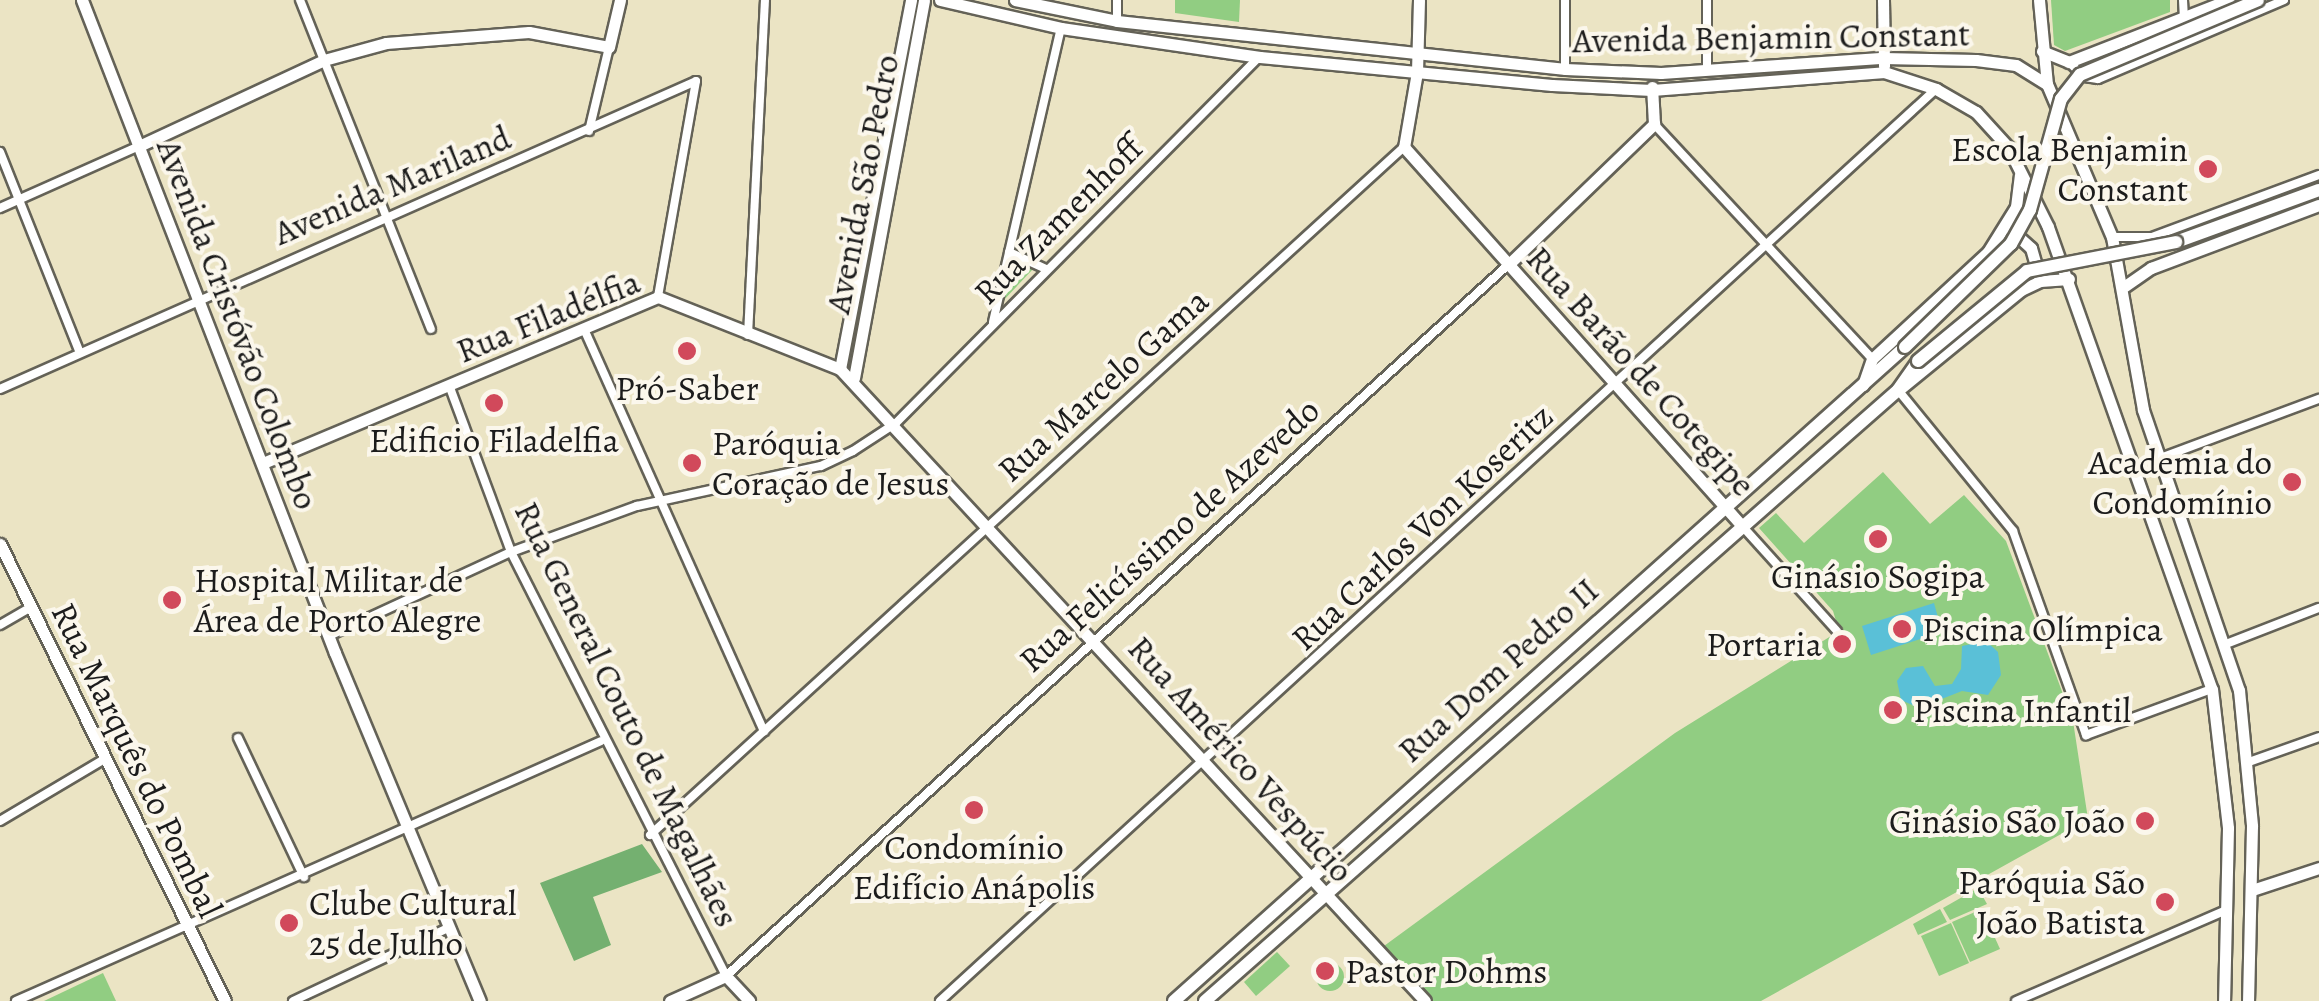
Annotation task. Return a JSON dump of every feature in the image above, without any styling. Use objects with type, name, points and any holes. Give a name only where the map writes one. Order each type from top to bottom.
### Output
[{"type":"main road","name":"Avenida Cristóvão Colombo","points":[[82,0],[329,636],[480,1001]]},
{"type":"main road","points":[[140,146],[324,60],[456,34],[529,32],[609,47],[620,0]]},
{"type":"main road","name":"Avenida São Pedro","points":[[840,369],[882,152],[898,104],[912,0]]},
{"type":"main road","name":"Avenida São Pedro","points":[[908,51],[924,0]]},
{"type":"main road","name":"Avenida Benjamin Constant","points":[[940,0],[1061,28],[1260,57],[1652,90],[1884,72],[1936,89],[1976,112],[2020,171],[2069,280],[2212,689],[2228,828],[2224,1001]]},
{"type":"main road","name":"Avenida Benjamin Constant","points":[[1015,0],[1117,20],[1564,69],[1651,73],[1883,58],[1998,62],[2048,84]]},
{"type":"main road","points":[[1404,147],[1417,72],[1419,0]]},
{"type":"main road","points":[[1884,0],[1884,72]]},
{"type":"main road","points":[[2038,0],[2048,84],[2112,237],[2125,286],[2143,410],[2239,690],[2252,890],[2248,1001]]},
{"type":"main road","points":[[2042,52],[2069,62],[2228,0]]},
{"type":"main road","name":"Rua Dom Pedro II","points":[[1174,1001],[1863,385],[2011,244],[2030,210],[2061,99],[2080,75],[2258,0]]},
{"type":"main road","points":[[1651,73],[1654,124]]},
{"type":"main road","name":"Avenida São Pedro","points":[[854,378],[896,154],[898,104]]},
{"type":"main road","name":"Rua Felicíssimo de Azevedo","points":[[1509,264],[1654,124]]},
{"type":"main road","name":"Rua Barão de Cotegipe","points":[[1404,147],[1744,528]]},
{"type":"main road","points":[[882,152],[896,154]]},
{"type":"main road","name":"Rua Dom Pedro II","points":[[1863,385],[1872,359],[1988,252],[2006,227],[2020,171]]},
{"type":"main road","name":"Rua Dom Pedro II","points":[[1898,390],[1918,361],[2027,271],[2146,252],[2319,190]]},
{"type":"main road","points":[[872,200],[886,203]]},
{"type":"main road","points":[[2125,286],[2150,268],[2319,204]]},
{"type":"main road","points":[[2006,227],[2031,248],[2040,280],[2069,280]]},
{"type":"main road","points":[[862,254],[876,258]]},
{"type":"main road","name":"Rua Dom Pedro II","points":[[1205,1001],[1898,390],[2040,280]]},
{"type":"main road","name":"Rua Filadélfia","points":[[263,463],[658,297],[854,378]]},
{"type":"main road","points":[[852,305],[867,308]]},
{"type":"main road","name":"Rua Américo Vespúcio","points":[[854,378],[1424,1001]]},
{"type":"main road","name":"Rua Marquês do Pombal","points":[[0,544],[225,1001]]},
{"type":"main road","points":[[2252,890],[2319,868]]},
{"type":"main road","name":"Rua Felicíssimo de Azevedo","points":[[670,1001],[726,976]]},
{"type":"main road","name":"Rua General Couto de Magalhães","points":[[726,976],[749,1001]]},
{"type":"street","points":[[300,0],[431,329]]},
{"type":"street","points":[[748,335],[765,0]]},
{"type":"street","points":[[1117,0],[1117,20]]},
{"type":"street","points":[[1564,69],[1565,0]]},
{"type":"street","points":[[1707,0],[1707,70]]},
{"type":"street","points":[[2184,0],[2184,17]]},
{"type":"street","points":[[2069,62],[2084,77],[2098,79],[2284,0]]},
{"type":"street","points":[[992,326],[1061,28]]},
{"type":"street","points":[[589,132],[609,47]]},
{"type":"street","name":"Rua Zamenhoff","points":[[329,636],[511,552],[657,502],[821,466],[896,423],[1260,57]]},
{"type":"street","name":"Avenida Mariland","points":[[0,389],[386,216],[589,132],[696,80],[658,297]]},
{"type":"street","name":"Rua Carlos Von Koseritz","points":[[940,1001],[1208,763],[1936,89]]},
{"type":"street","points":[[1654,124],[1872,359]]},
{"type":"street","points":[[0,208],[140,146]]},
{"type":"street","name":"Rua Marcelo Gama","points":[[650,835],[1404,147]]},
{"type":"street","points":[[0,152],[80,353]]},
{"type":"street","points":[[2112,237],[2152,236],[2319,175]]},
{"type":"street","points":[[1009,252],[1046,269]]},
{"type":"street","name":"Rua Felicíssimo de Azevedo","points":[[726,976],[1509,264]]},
{"type":"street","points":[[584,329],[657,502],[764,732]]},
{"type":"street","name":"Rua General Couto de Magalhães","points":[[449,385],[511,552],[601,741],[726,976]]},
{"type":"street","points":[[1898,390],[2013,530],[2086,735],[2212,689]]},
{"type":"street","points":[[2160,458],[2319,399]]},
{"type":"street","name":"Rua Barão de Cotegipe","points":[[1744,528],[1837,632]]},
{"type":"street","points":[[0,625],[31,607]]},
{"type":"street","points":[[2226,644],[2319,608]]},
{"type":"street","points":[[2246,763],[2319,737]]},
{"type":"street","points":[[238,738],[304,877]]},
{"type":"street","points":[[16,1001],[304,877],[601,741]]},
{"type":"street","points":[[0,820],[106,758]]},
{"type":"street","points":[[2016,1001],[2226,910]]},
{"type":"street","points":[[293,1001],[448,928]]},
{"type":"green space","points":[[1175,0],[1240,0],[1239,22],[1175,13]]},
{"type":"green space","points":[[2051,0],[2170,0],[2170,12],[2065,51],[2054,45]]},
{"type":"green space","points":[[1011,259],[1033,269],[1001,303]]},
{"type":"green space","points":[[1883,472],[1930,524],[1964,495],[2006,541],[2073,721],[2088,819],[1761,1001],[1433,1001],[1384,946],[1675,733],[1839,631],[1833,611],[1759,528],[1776,513],[1804,543]]},
{"type":"green space","points":[[642,844],[662,872],[593,897],[611,945],[574,961],[540,883]]},
{"type":"green space","points":[[1978,888],[1987,904],[1950,920],[1943,908]]},
{"type":"green space","points":[[1940,909],[1947,922],[1918,935],[1913,924]]},
{"type":"green space","points":[[1982,909],[2000,949],[1970,962],[1952,922]]},
{"type":"green space","points":[[1951,923],[1969,963],[1939,976],[1921,936]]},
{"type":"green space","points":[[1277,952],[1290,966],[1256,996],[1244,982]]},
{"type":"green space","points":[[1330,963],[1340,967],[1344,977],[1340,987],[1330,991],[1320,987],[1316,977],[1320,967]]},
{"type":"green space","points":[[103,973],[116,1001],[44,1001]]},
{"type":"water","name":"Piscina Olímpica","points":[[1934,603],[1942,632],[1871,655],[1862,626]]},
{"type":"water","points":[[1986,641],[1998,652],[2001,675],[1988,695],[1962,691],[1919,708],[1901,700],[1897,681],[1906,668],[1923,666],[1935,686],[1952,684],[1961,669],[1962,646]]},
{"type":"place","name":"Escola Benjamin Constant","points":[[2208,169]]},
{"type":"place","name":"Pró-Saber","points":[[687,351]]},
{"type":"place","name":"Edificio Filadelfia","points":[[494,403]]},
{"type":"place","name":"Paróquia Coração de Jesus","points":[[692,463]]},
{"type":"place","name":"Academia do Condomínio","points":[[2292,482]]},
{"type":"place","name":"Ginásio Sogipa","points":[[1878,539]]},
{"type":"place","name":"Hospital Militar de Área de Porto Alegre","points":[[172,600]]},
{"type":"place","name":"Piscina Olímpica","points":[[1902,629]]},
{"type":"place","name":"Portaria","points":[[1842,644]]},
{"type":"place","name":"Piscina Infantil","points":[[1893,710]]},
{"type":"place","name":"Condomínio Edifício Anápolis","points":[[974,810]]},
{"type":"place","name":"Ginásio São João","points":[[2145,821]]},
{"type":"place","name":"Paróquia São João Batista","points":[[2165,902]]},
{"type":"place","name":"Clube Cultural 25 de Julho","points":[[289,923]]},
{"type":"place","name":"Pastor Dohms","points":[[1325,971]]}]
